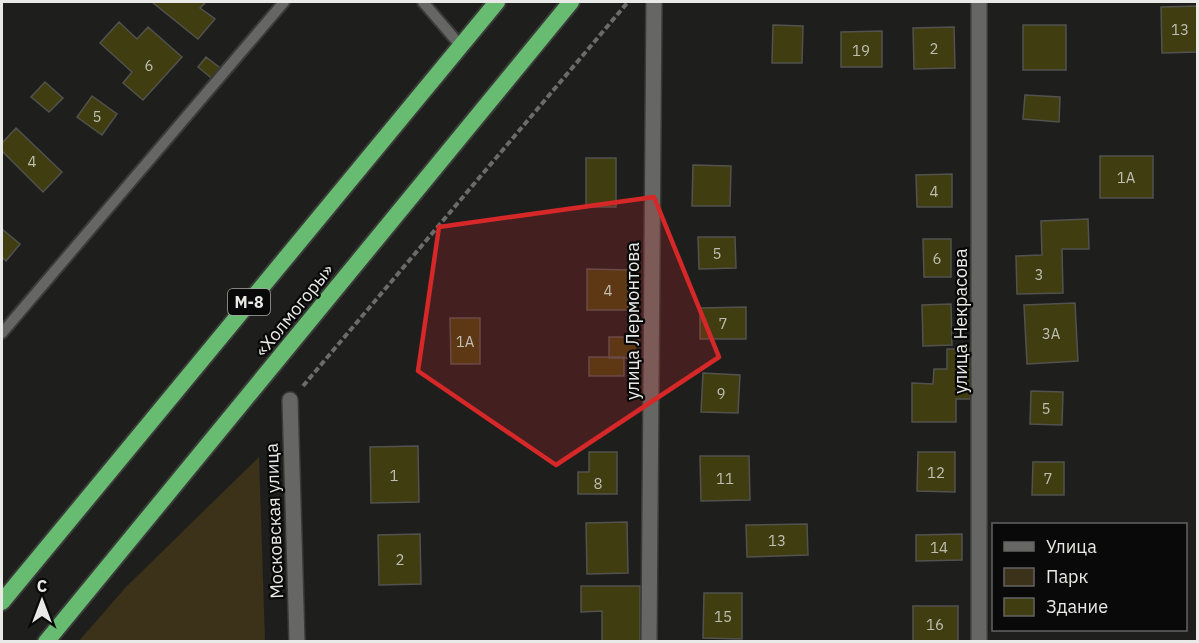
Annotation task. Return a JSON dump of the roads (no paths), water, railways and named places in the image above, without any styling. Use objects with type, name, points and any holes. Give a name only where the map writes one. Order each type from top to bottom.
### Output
[{"type":"highway","name":"М-8","points":[[2,602],[497,2]]},
{"type":"highway","name":"«Холмогоры»","points":[[46,642],[571,2]]},
{"type":"street","name":"улица Лермонтова","points":[[649,642],[654,2]]},
{"type":"street","name":"улица Некрасова","points":[[979,2],[979,642]]},
{"type":"street","name":"Московская улица","points":[[291,400],[297,642]]},
{"type":"lane","points":[[2,333],[284,2]]},
{"type":"lane","points":[[423,2],[460,45]]}]
